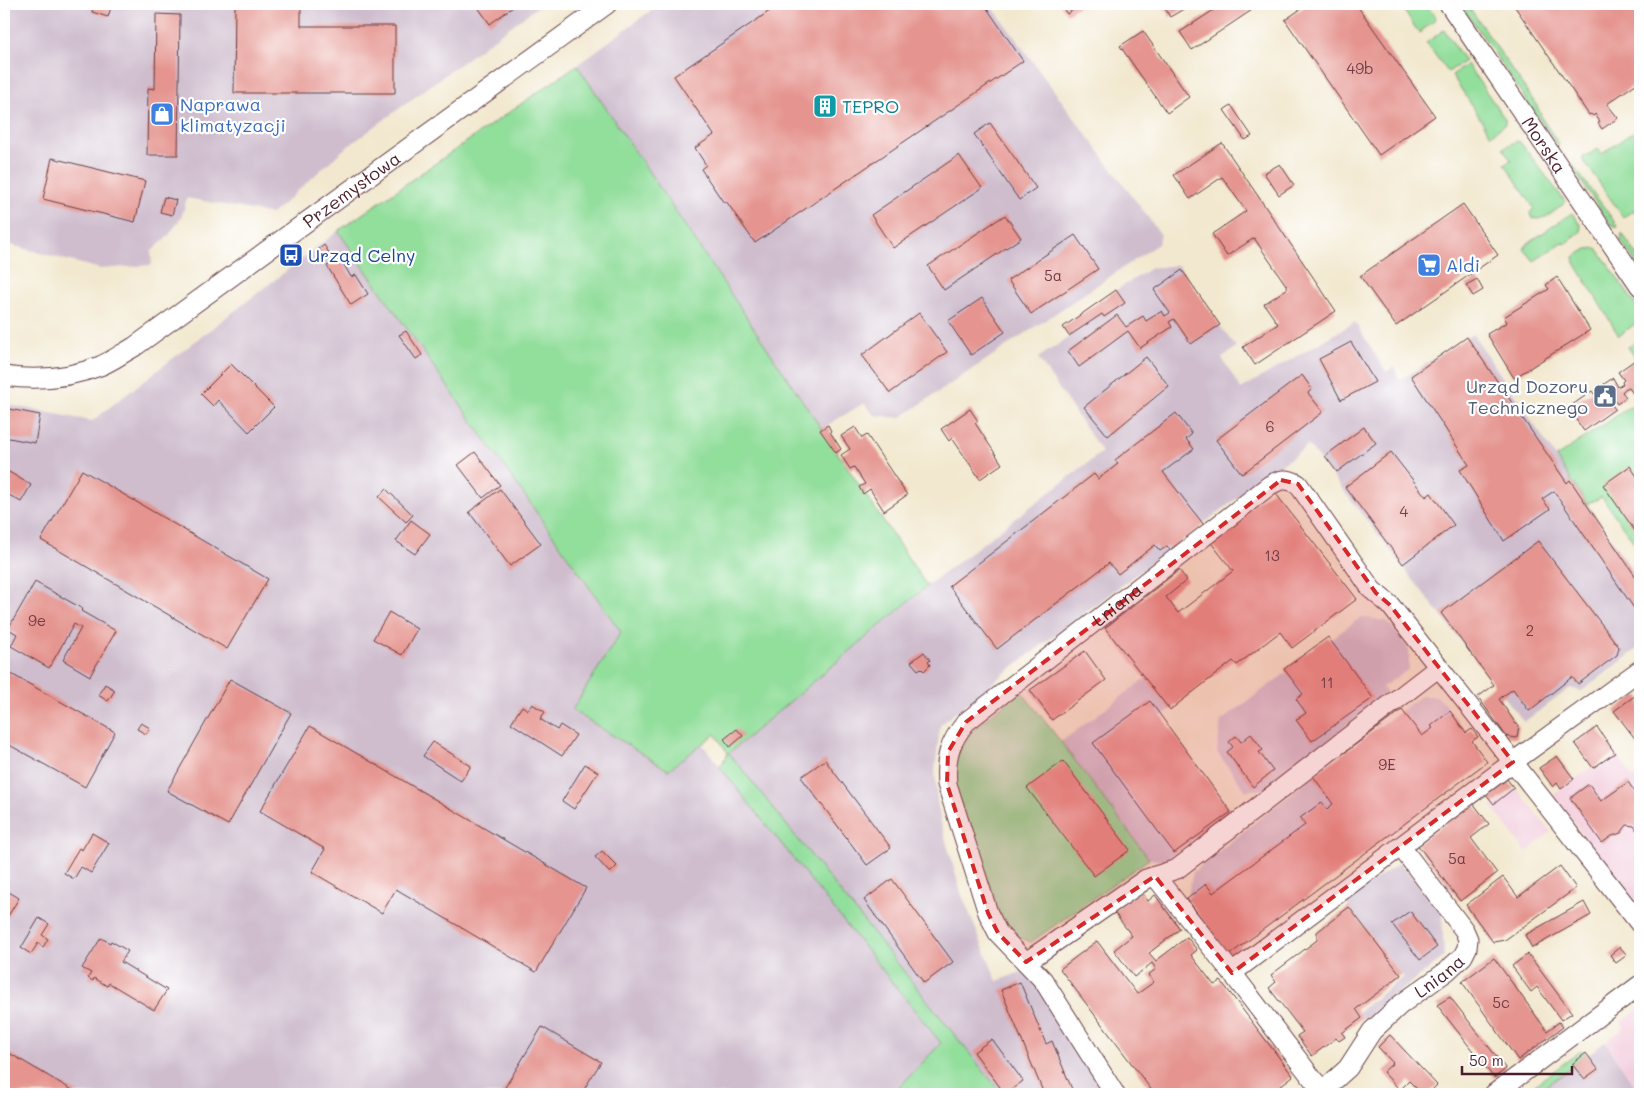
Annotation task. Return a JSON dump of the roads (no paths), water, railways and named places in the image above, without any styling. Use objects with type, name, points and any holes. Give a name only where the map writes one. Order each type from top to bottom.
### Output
[{"type":"street","name":"Przemysłowa","points":[[4,376],[25,378],[70,376],[101,365],[134,347],[607,4]]},
{"type":"street","name":"Morska","points":[[1449,4],[1640,286]]},
{"type":"street","name":"Lniana","points":[[1115,1094],[1043,980],[998,933],[988,913],[947,784],[945,767],[948,752],[956,733],[966,722],[1270,484],[1281,480],[1290,480],[1298,484],[1372,590],[1390,605],[1640,924]]},
{"type":"street","points":[[1026,962],[1146,879],[1178,869],[1439,667]]},
{"type":"street","points":[[1232,973],[1513,762],[1640,670]]},
{"type":"street","name":"Lniana","points":[[1155,876],[1324,1093],[1348,1068],[1372,1031],[1400,1005],[1452,966],[1463,956],[1467,948],[1468,939],[1464,930],[1401,846]]},
{"type":"street","points":[[1494,1094],[1640,986]]},
{"type":"place","name":"TEPRO","points":[[825,106]]},
{"type":"place","name":"Naprawa klimatyzacji","points":[[162,114]]},
{"type":"place","name":"Urząd Celny","points":[[291,255]]},
{"type":"place","name":"Aldi","points":[[1429,265]]},
{"type":"place","name":"Urząd Dozoru Technicznego","points":[[1605,396]]}]
